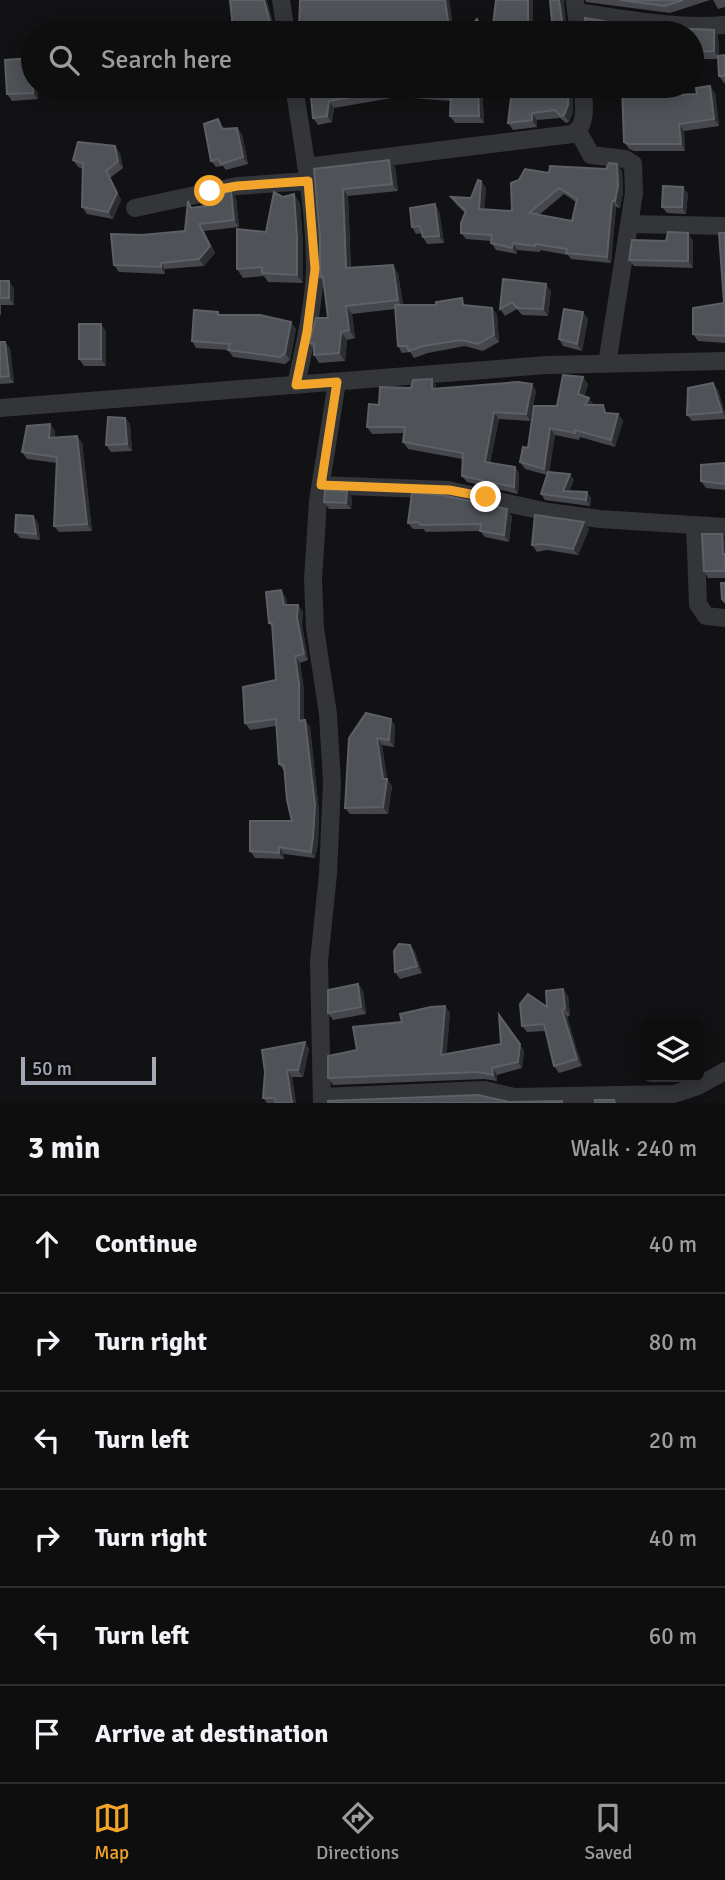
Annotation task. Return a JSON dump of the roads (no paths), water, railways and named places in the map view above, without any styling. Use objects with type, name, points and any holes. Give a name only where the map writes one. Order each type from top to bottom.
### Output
[{"type":"street","points":[[281,0],[284,21]]},
{"type":"street","points":[[576,6],[645,21]]},
{"type":"street","points":[[704,26],[725,24]]},
{"type":"street","points":[[296,98],[307,174],[315,269],[307,332],[296,385]]},
{"type":"street","points":[[135,208],[307,174],[553,138],[578,131],[583,124],[583,98]]},
{"type":"street","points":[[578,131],[591,155],[625,159],[633,164],[634,193],[607,364]]},
{"type":"street","points":[[629,224],[725,226]]},
{"type":"street","points":[[0,408],[547,365],[725,361]]},
{"type":"street","points":[[337,382],[321,485],[313,580],[315,628],[328,714],[332,783],[327,886],[319,961],[322,1100],[484,1090],[514,1097],[674,1099],[725,1071]]},
{"type":"street","points":[[321,485],[449,490],[548,512],[600,519],[725,527]]},
{"type":"street","points":[[695,525],[698,604],[706,616],[725,618]]}]
